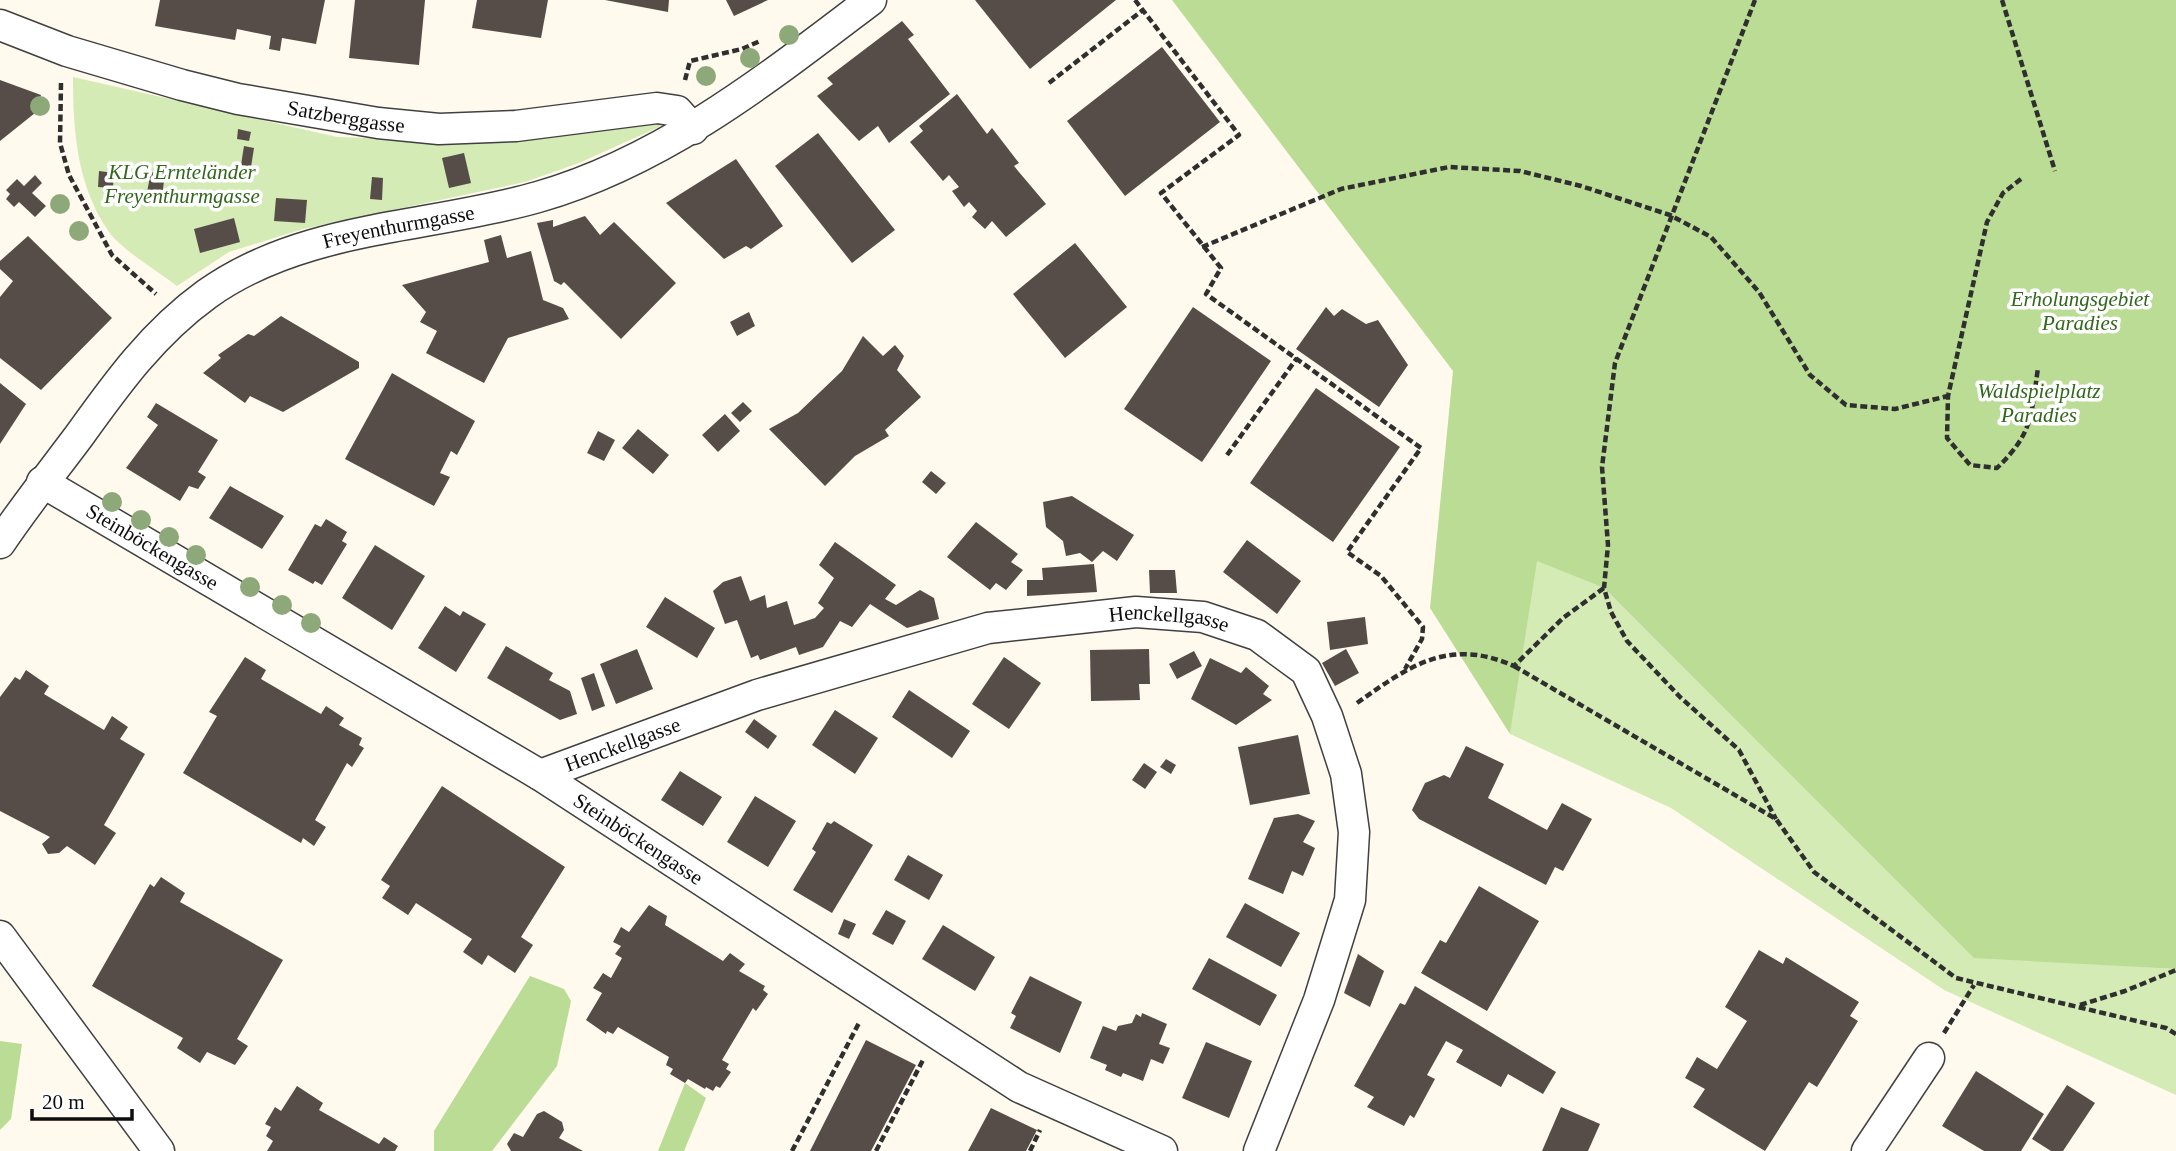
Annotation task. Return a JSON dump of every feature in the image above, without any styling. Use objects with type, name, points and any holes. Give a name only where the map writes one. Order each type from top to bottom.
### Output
[{"type":"street","name":"Freyenthurmgasse","points":[[0,544],[118,379],[181,315],[236,276],[307,246],[352,234],[489,210],[597,178],[871,0]]},
{"type":"street","name":"Satzberggasse","points":[[0,25],[67,51],[182,85],[238,99],[378,123],[439,129],[516,126],[637,108],[668,108],[685,120]]},
{"type":"street","name":"Steinböckengasse","points":[[42,482],[540,775],[1019,1087],[1162,1151]]},
{"type":"street","name":"Henckellgasse","points":[[540,775],[757,695],[988,628],[1136,612],[1203,617],[1257,635],[1306,671],[1327,716],[1346,774],[1354,832],[1350,900],[1319,1000],[1259,1151]]},
{"type":"street","points":[[0,936],[159,1151]]},
{"type":"street","points":[[1867,1151],[1929,1058]]},
{"type":"path","points":[[1135,0],[1239,135],[1161,193],[1221,268],[1206,294],[1421,448],[1347,552],[1381,576],[1423,627],[1422,639],[1405,668]]},
{"type":"path","points":[[1755,0],[1615,363],[1602,467],[1608,545],[1604,588],[1611,612],[1627,641],[1680,697],[1740,750],[1776,819],[1814,873],[1956,978],[1974,985],[2079,1005],[2165,1028],[2176,1034]]},
{"type":"path","points":[[2002,0],[2055,171]]},
{"type":"path","points":[[1049,83],[1143,10]]},
{"type":"path","points":[[685,120],[690,61],[742,48],[770,35]]},
{"type":"path","points":[[61,75],[60,143],[69,175],[112,255],[181,315]]},
{"type":"path","points":[[1202,247],[1341,189],[1448,167],[1520,171],[1581,186],[1670,215],[1711,237],[1759,292],[1810,375],[1846,405],[1895,409],[1948,396]]},
{"type":"path","points":[[2021,179],[2003,193],[1987,222],[1948,396],[1947,439],[1970,465],[1997,468],[2019,447],[2031,422],[2038,368]]},
{"type":"path","points":[[1227,455],[1297,358]]},
{"type":"path","points":[[1514,666],[1563,618],[1604,588]]},
{"type":"path","points":[[1327,716],[1348,709],[1405,668],[1455,653],[1494,657],[1514,666],[1776,819]]},
{"type":"path","points":[[2079,1005],[2125,992],[2176,970]]},
{"type":"path","points":[[1929,1058],[1974,985]]},
{"type":"path","points":[[792,1151],[874,994]]},
{"type":"path","points":[[876,1151],[937,1034]]},
{"type":"green space","points":[[1172,0],[2176,0],[2176,969],[1974,958],[1604,588],[1537,561],[1510,734],[1430,608],[1453,371]]},
{"type":"green space","name":"KLG Ernteländer Freyenthurmgasse","points":[[73,77],[337,137],[471,141],[662,121],[659,127],[579,163],[525,182],[303,229],[229,252],[177,286],[115,239],[98,214],[79,158]]},
{"type":"green space","points":[[1536,560],[1604,588],[1974,957],[2176,969],[2176,1095],[1944,990],[1671,808],[1510,734]]},
{"type":"green space","points":[[530,976],[564,989],[571,1001],[557,1066],[492,1151],[434,1151],[434,1131]]},
{"type":"green space","points":[[0,1041],[22,1044],[11,1119],[0,1130]]},
{"type":"green space","points":[[685,1083],[706,1098],[684,1151],[658,1151]]},
{"type":"building","points":[[160,0],[325,0],[316,44],[282,38],[280,51],[269,49],[271,36],[237,29],[235,40],[155,26]]},
{"type":"building","points":[[355,0],[425,0],[419,65],[349,58]]},
{"type":"building","points":[[477,0],[548,0],[541,38],[472,28]]},
{"type":"building","points":[[605,0],[669,0],[668,12]]},
{"type":"building","points":[[726,0],[768,0],[734,16]]},
{"type":"building","points":[[975,0],[1116,0],[1030,69]]},
{"type":"building","points":[[902,21],[914,35],[908,39],[950,94],[889,143],[878,126],[859,141],[817,96],[833,84],[827,78]]},
{"type":"building","points":[[1162,47],[1220,122],[1125,196],[1067,121]]},
{"type":"building","points":[[0,80],[41,95],[35,113],[0,141]]},
{"type":"building","points":[[957,94],[987,134],[992,128],[1019,163],[1014,166],[1046,204],[1006,237],[992,221],[985,229],[972,217],[977,211],[969,202],[964,207],[952,191],[959,187],[949,175],[943,181],[910,142],[923,131],[919,126]]},
{"type":"building","points":[[238,129],[251,132],[249,141],[237,139]]},
{"type":"building","points":[[818,133],[895,230],[852,263],[775,166]]},
{"type":"building","points":[[244,146],[254,148],[251,167],[241,165]]},
{"type":"building","points":[[464,153],[471,183],[449,188],[442,158]]},
{"type":"building","points":[[736,159],[783,226],[751,249],[746,246],[724,259],[666,203]]},
{"type":"building","points":[[99,171],[114,173],[113,188],[98,187]]},
{"type":"building","points":[[151,172],[165,175],[162,195],[147,192]]},
{"type":"building","points":[[35,175],[42,183],[32,193],[46,206],[35,217],[19,202],[14,207],[6,199],[10,194],[6,190],[17,179],[24,186]]},
{"type":"building","points":[[372,177],[383,178],[382,200],[370,199]]},
{"type":"building","points":[[276,198],[307,200],[305,223],[274,221]]},
{"type":"building","points":[[585,216],[600,235],[614,222],[676,283],[621,339],[564,282],[561,285],[554,281],[537,223],[553,220],[553,227]]},
{"type":"building","points":[[234,218],[240,242],[200,253],[194,229]]},
{"type":"building","points":[[501,235],[507,258],[531,251],[543,300],[563,308],[569,319],[508,338],[484,383],[426,353],[437,331],[420,322],[426,312],[402,285],[489,262],[484,240]]},
{"type":"building","points":[[28,236],[112,318],[41,390],[0,358],[0,297],[13,281],[0,269],[0,261]]},
{"type":"building","points":[[1075,243],[1127,307],[1065,358],[1013,294]]},
{"type":"building","points":[[1193,307],[1271,361],[1202,462],[1124,409]]},
{"type":"building","points":[[1326,307],[1334,316],[1342,309],[1366,324],[1378,320],[1408,365],[1379,407],[1296,349]]},
{"type":"building","points":[[749,312],[755,326],[737,336],[730,322]]},
{"type":"building","points":[[281,316],[359,362],[359,368],[283,412],[250,396],[245,403],[203,373],[221,358],[218,355],[248,334],[254,336]]},
{"type":"building","points":[[863,336],[883,356],[895,345],[904,356],[897,370],[921,397],[885,430],[889,436],[855,456],[825,486],[769,429],[798,413],[842,371]]},
{"type":"building","points":[[392,373],[475,421],[457,455],[451,451],[440,473],[450,477],[434,506],[345,459]]},
{"type":"building","points":[[0,383],[26,404],[0,444]]},
{"type":"building","points":[[1316,388],[1400,447],[1333,542],[1250,483]]},
{"type":"building","points":[[743,402],[752,411],[740,422],[731,413]]},
{"type":"building","points":[[156,403],[218,440],[198,472],[206,477],[198,489],[189,486],[180,501],[126,468],[158,425],[147,417]]},
{"type":"building","points":[[725,414],[740,431],[718,452],[702,435]]},
{"type":"building","points":[[638,429],[669,455],[653,474],[622,448]]},
{"type":"building","points":[[598,431],[615,440],[604,461],[587,453]]},
{"type":"building","points":[[931,471],[946,483],[936,494],[922,482]]},
{"type":"building","points":[[230,486],[284,516],[262,549],[209,518]]},
{"type":"building","points":[[1072,496],[1134,535],[1117,561],[1103,551],[1092,562],[1080,553],[1066,556],[1063,541],[1046,527],[1043,502]]},
{"type":"building","points":[[326,519],[347,532],[342,541],[347,544],[322,585],[315,581],[313,584],[288,570],[315,524],[321,527]]},
{"type":"building","points":[[976,522],[1018,554],[1011,562],[1023,570],[1006,590],[996,583],[990,590],[947,557]]},
{"type":"building","points":[[1247,540],[1301,581],[1277,614],[1223,572]]},
{"type":"building","points":[[835,542],[896,585],[885,599],[896,605],[920,590],[934,598],[939,619],[907,628],[870,604],[852,627],[840,621],[823,647],[799,655],[796,647],[760,660],[758,655],[751,658],[737,620],[725,624],[713,591],[723,582],[741,576],[750,601],[765,595],[767,608],[787,601],[794,625],[815,618],[824,608],[818,603],[834,578],[819,565]]},
{"type":"building","points":[[375,545],[425,576],[392,630],[342,598]]},
{"type":"building","points":[[1094,564],[1097,592],[1027,596],[1027,580],[1043,580],[1042,568]]},
{"type":"building","points":[[1149,570],[1175,570],[1177,593],[1150,593]]},
{"type":"building","points":[[665,597],[715,628],[697,658],[646,627]]},
{"type":"building","points":[[445,606],[460,616],[463,611],[486,624],[456,672],[418,648]]},
{"type":"building","points":[[1365,617],[1368,644],[1330,650],[1327,622]]},
{"type":"building","points":[[506,646],[553,673],[549,680],[570,691],[577,714],[560,720],[487,678]]},
{"type":"building","points":[[637,649],[653,689],[616,704],[600,664]]},
{"type":"building","points":[[1149,649],[1150,684],[1139,684],[1140,700],[1091,701],[1090,650]]},
{"type":"building","points":[[1346,649],[1359,673],[1335,686],[1322,663]]},
{"type":"building","points":[[1194,651],[1202,666],[1177,679],[1169,664]]},
{"type":"building","points":[[245,657],[266,670],[261,679],[321,714],[326,706],[344,718],[339,725],[362,738],[359,745],[364,748],[352,767],[347,763],[315,820],[326,827],[314,846],[303,838],[301,843],[183,773],[217,716],[209,712]]},
{"type":"building","points":[[1004,657],[1041,683],[1009,729],[972,704]]},
{"type":"building","points":[[1210,658],[1241,673],[1246,667],[1269,686],[1263,694],[1272,700],[1236,725],[1191,699]]},
{"type":"building","points":[[26,670],[49,686],[44,694],[104,730],[112,716],[128,727],[120,739],[145,754],[104,825],[116,833],[95,865],[67,846],[59,853],[48,854],[42,844],[50,837],[0,811],[0,697],[15,677],[20,680]]},
{"type":"building","points":[[594,673],[605,706],[592,711],[581,678]]},
{"type":"building","points":[[909,690],[970,731],[952,758],[892,717]]},
{"type":"building","points":[[835,710],[878,738],[855,774],[812,745]]},
{"type":"building","points":[[754,719],[777,736],[768,749],[745,732]]},
{"type":"building","points":[[1298,735],[1310,794],[1250,805],[1238,747]]},
{"type":"building","points":[[1466,746],[1504,764],[1488,798],[1547,830],[1562,803],[1592,819],[1563,871],[1555,867],[1546,885],[1419,819],[1412,810],[1425,783],[1444,775],[1450,778]]},
{"type":"building","points":[[1166,759],[1176,765],[1171,774],[1160,767]]},
{"type":"building","points":[[1144,763],[1157,772],[1145,789],[1132,780]]},
{"type":"building","points":[[680,771],[722,797],[703,826],[661,800]]},
{"type":"building","points":[[442,786],[565,867],[521,937],[533,945],[515,973],[488,955],[482,965],[463,952],[472,939],[416,903],[408,915],[382,898],[390,886],[381,880]]},
{"type":"building","points":[[755,796],[796,821],[768,867],[727,842]]},
{"type":"building","points":[[1298,814],[1315,821],[1303,842],[1315,848],[1303,876],[1292,871],[1283,894],[1248,879],[1274,818]]},
{"type":"building","points":[[834,821],[873,845],[832,913],[793,890],[816,852],[812,849],[827,822],[831,824]]},
{"type":"building","points":[[908,855],[943,875],[929,900],[894,880]]},
{"type":"building","points":[[161,877],[185,893],[180,902],[283,960],[237,1039],[248,1046],[235,1065],[207,1052],[200,1063],[177,1048],[183,1038],[92,986],[150,884],[154,887]]},
{"type":"building","points":[[1479,886],[1539,921],[1487,1011],[1421,973],[1440,940],[1446,943]]},
{"type":"building","points":[[1245,903],[1300,933],[1281,967],[1226,937]]},
{"type":"building","points":[[649,905],[667,916],[665,925],[723,961],[730,953],[745,964],[739,971],[765,986],[763,990],[768,994],[756,1011],[753,1008],[722,1060],[729,1064],[726,1069],[731,1072],[720,1088],[716,1086],[713,1091],[688,1079],[685,1083],[670,1074],[673,1069],[666,1065],[669,1057],[618,1027],[613,1034],[607,1031],[606,1034],[586,1020],[602,993],[593,988],[603,973],[611,978],[622,958],[615,954],[621,946],[613,942],[621,927],[629,932]]},
{"type":"building","points":[[886,910],[906,921],[893,945],[872,934]]},
{"type":"building","points":[[844,919],[856,924],[849,939],[838,934]]},
{"type":"building","points":[[943,925],[995,957],[975,991],[922,959]]},
{"type":"building","points":[[1759,950],[1783,964],[1786,957],[1859,1002],[1850,1016],[1858,1021],[1817,1087],[1809,1082],[1765,1151],[1693,1107],[1705,1089],[1685,1078],[1697,1057],[1717,1069],[1747,1021],[1725,1007]]},
{"type":"building","points":[[1358,954],[1384,971],[1370,1007],[1344,993]]},
{"type":"building","points":[[1209,958],[1277,995],[1260,1026],[1192,989]]},
{"type":"building","points":[[1030,976],[1082,1002],[1060,1053],[1010,1028],[1016,1016],[1011,1013]]},
{"type":"building","points":[[1415,986],[1556,1072],[1543,1094],[1508,1074],[1501,1087],[1456,1062],[1463,1050],[1446,1041],[1427,1075],[1435,1079],[1414,1118],[1410,1115],[1404,1126],[1367,1107],[1374,1097],[1354,1086],[1400,1003],[1405,1005]]},
{"type":"building","points":[[1142,1013],[1167,1024],[1159,1044],[1170,1048],[1163,1064],[1151,1059],[1143,1081],[1123,1073],[1121,1077],[1105,1070],[1107,1065],[1090,1058],[1103,1026],[1116,1031],[1118,1026],[1132,1023],[1136,1014],[1141,1017]]},
{"type":"building","points":[[866,1040],[916,1065],[871,1151],[810,1151]]},
{"type":"building","points":[[1206,1042],[1252,1061],[1229,1118],[1182,1098]]},
{"type":"building","points":[[1976,1071],[2044,1114],[2021,1151],[1984,1151],[1942,1126]]},
{"type":"building","points":[[2067,1085],[2095,1103],[2063,1151],[2051,1151],[2032,1139]]},
{"type":"building","points":[[297,1086],[323,1103],[319,1110],[379,1144],[384,1137],[398,1146],[395,1151],[267,1151],[273,1141],[266,1136],[271,1127],[265,1124],[275,1107],[281,1111]]},
{"type":"building","points":[[1561,1107],[1600,1124],[1588,1151],[1542,1151]]},
{"type":"building","points":[[991,1108],[1037,1130],[1026,1151],[968,1151]]},
{"type":"building","points":[[544,1111],[562,1122],[564,1130],[559,1138],[583,1151],[511,1151],[507,1144],[514,1133],[523,1137],[537,1114]]},
{"type":"park label","name":"Erholungsgebiet Paradies","points":[[2080,311]]},
{"type":"park label","name":"Waldspielplatz Paradies","points":[[2039,403]]}]
